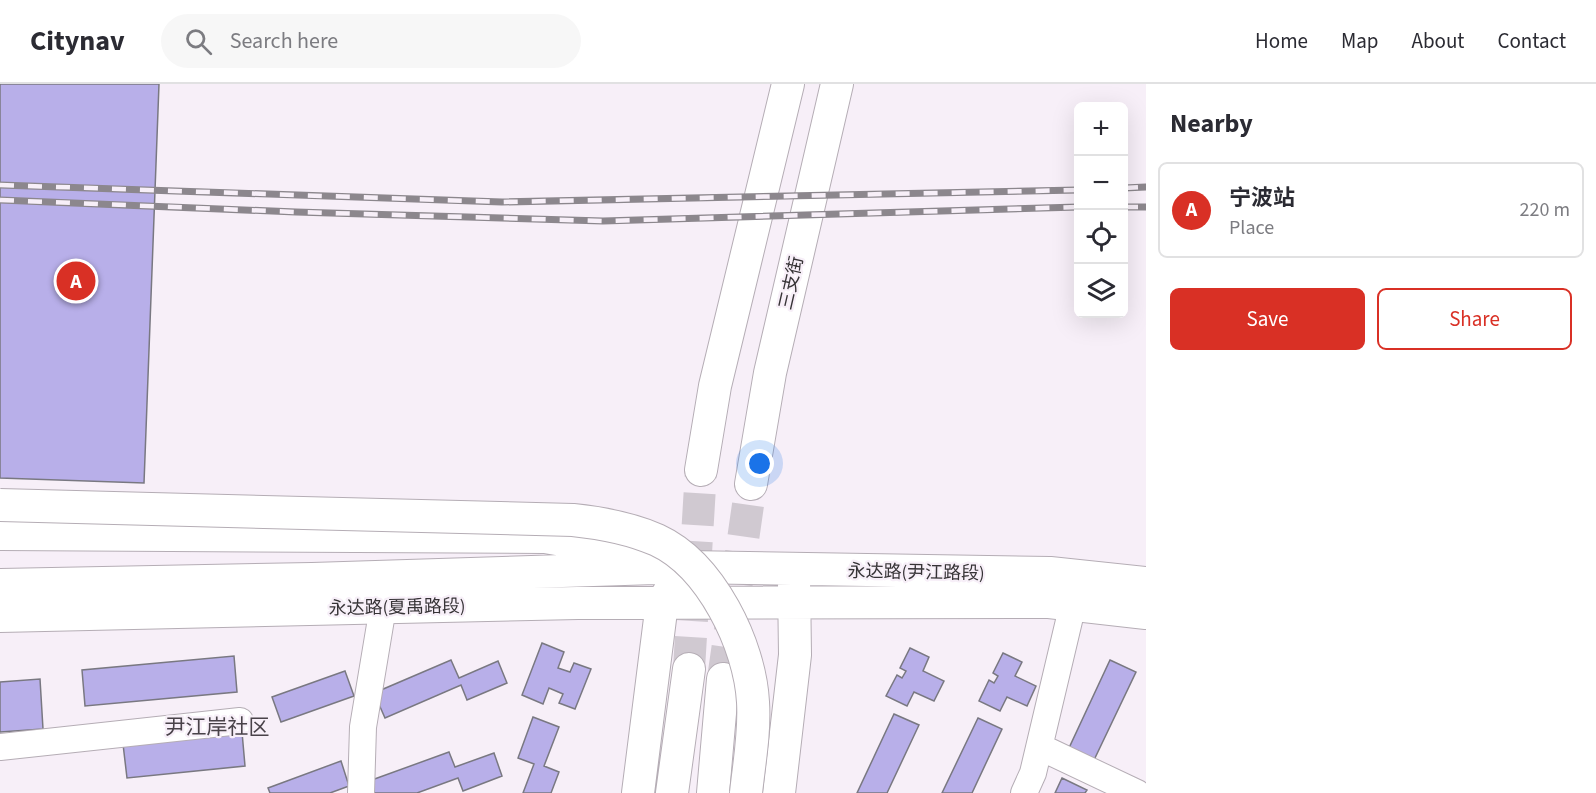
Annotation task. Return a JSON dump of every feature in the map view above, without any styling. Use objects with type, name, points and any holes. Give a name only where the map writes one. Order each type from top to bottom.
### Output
[{"type":"main road","points":[[701,470],[715,386],[788,84]]},
{"type":"main road","name":"三支街","points":[[751,484],[770,373],[837,84]]},
{"type":"main road","points":[[0,505],[573,520],[603,523],[659,541],[676,552],[709,585],[727,612],[744,656],[754,704],[746,793]]},
{"type":"main road","points":[[0,534],[545,537],[652,555],[686,567],[662,603],[638,793]]},
{"type":"main road","name":"永达路(尹江路段)","points":[[686,567],[794,571],[1050,573],[1076,591],[1146,613]]},
{"type":"main road","name":"永达路(夏禹路段)","points":[[0,585],[312,579],[686,567]]},
{"type":"main road","points":[[779,793],[795,655],[794,571]]},
{"type":"main road","name":"永达路(尹江路段)","points":[[794,603],[1049,602],[1076,591],[1146,583]]},
{"type":"main road","name":"永达路(夏禹路段)","points":[[0,616],[383,607],[794,603]]},
{"type":"main road","points":[[672,793],[689,669]]},
{"type":"main road","points":[[713,793],[723,679]]},
{"type":"street","points":[[1024,793],[1033,773],[1040,747],[1076,591]]},
{"type":"street","points":[[361,793],[363,727],[383,607]]},
{"type":"street","points":[[0,747],[240,721]]},
{"type":"street","points":[[1040,747],[1137,793]]},
{"type":"building","points":[[0,84],[159,84],[144,483],[0,478]]},
{"type":"building","points":[[542,643],[564,652],[558,668],[570,672],[574,663],[591,669],[575,709],[559,703],[563,694],[549,688],[543,704],[522,695]]},
{"type":"building","points":[[910,648],[929,657],[923,671],[944,681],[934,701],[914,692],[907,706],[886,696],[897,675],[902,678],[906,671],[900,668]]},
{"type":"building","points":[[1003,653],[1022,662],[1015,676],[1036,686],[1027,706],[1007,697],[1000,711],[979,701],[989,680],[994,683],[998,676],[993,673]]},
{"type":"building","points":[[234,656],[237,692],[85,706],[82,670]]},
{"type":"building","points":[[451,660],[459,678],[498,661],[507,683],[467,700],[461,685],[385,718],[374,693]]},
{"type":"building","points":[[1110,660],[1136,672],[1094,760],[1069,748]]},
{"type":"building","points":[[345,671],[354,696],[281,722],[272,697]]},
{"type":"building","points":[[40,679],[43,729],[0,732],[0,682]]},
{"type":"building","points":[[894,714],[919,725],[887,793],[857,793]]},
{"type":"building","points":[[533,717],[559,727],[544,766],[559,772],[551,793],[523,793],[534,764],[518,758]]},
{"type":"building","points":[[978,718],[1002,729],[972,793],[942,793]]},
{"type":"building","points":[[242,732],[245,766],[127,778],[123,744]]},
{"type":"building","points":[[449,752],[455,767],[494,753],[502,776],[463,791],[458,778],[417,793],[373,793],[369,781]]},
{"type":"building","points":[[341,761],[349,786],[330,793],[270,793],[268,788]]},
{"type":"building","points":[[1062,778],[1087,790],[1085,793],[1055,793]]},
{"type":"tunnel","points":[[689,669],[701,470]]},
{"type":"tunnel","points":[[723,679],[751,484]]},
{"type":"railway","points":[[0,185],[502,202],[1074,190]]},
{"type":"railway","points":[[1128,188],[1146,187]]},
{"type":"railway","points":[[0,200],[603,221],[1074,207]]},
{"type":"railway","points":[[1128,207],[1146,207]]},
{"type":"place","name":"宁波站","points":[[76,281]]},
{"type":"district","name":"尹江岸社区","points":[[217,727]]}]
